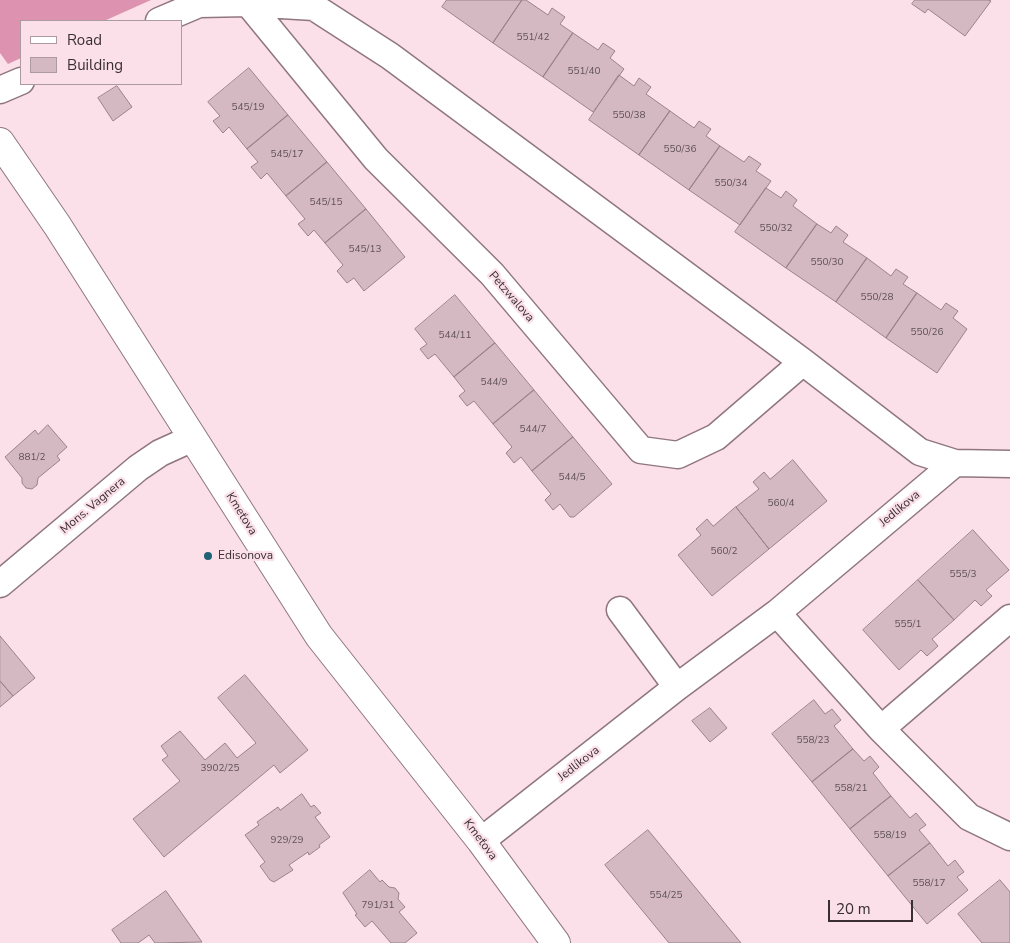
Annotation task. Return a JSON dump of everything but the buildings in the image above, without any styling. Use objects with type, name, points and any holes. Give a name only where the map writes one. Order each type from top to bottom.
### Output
[{"type":"street","name":"Petzwalova","points":[[248,3],[376,159],[492,274],[641,450],[678,455],[716,437],[803,362]]},
{"type":"street","points":[[161,20],[199,4],[314,4],[390,56],[803,362],[920,452],[955,463],[1010,464]]},
{"type":"street","points":[[0,90],[20,81]]},
{"type":"street","name":"Kmeťova","points":[[0,142],[57,225],[319,636],[481,840],[556,943]]},
{"type":"street","name":"Mons. Vagnera","points":[[0,584],[138,468],[160,453],[193,438]]},
{"type":"street","name":"Jedlíkova","points":[[481,840],[677,687],[777,613],[955,463]]},
{"type":"street","points":[[620,610],[677,687]]},
{"type":"street","points":[[777,613],[880,729],[968,817],[1010,837]]},
{"type":"street","points":[[880,729],[1010,618]]},
{"type":"shaded area","points":[[0,0],[151,0],[106,20],[20,20],[20,58],[8,64],[0,53]]},
{"type":"place","name":"Edisonova","points":[[208,556]]}]
